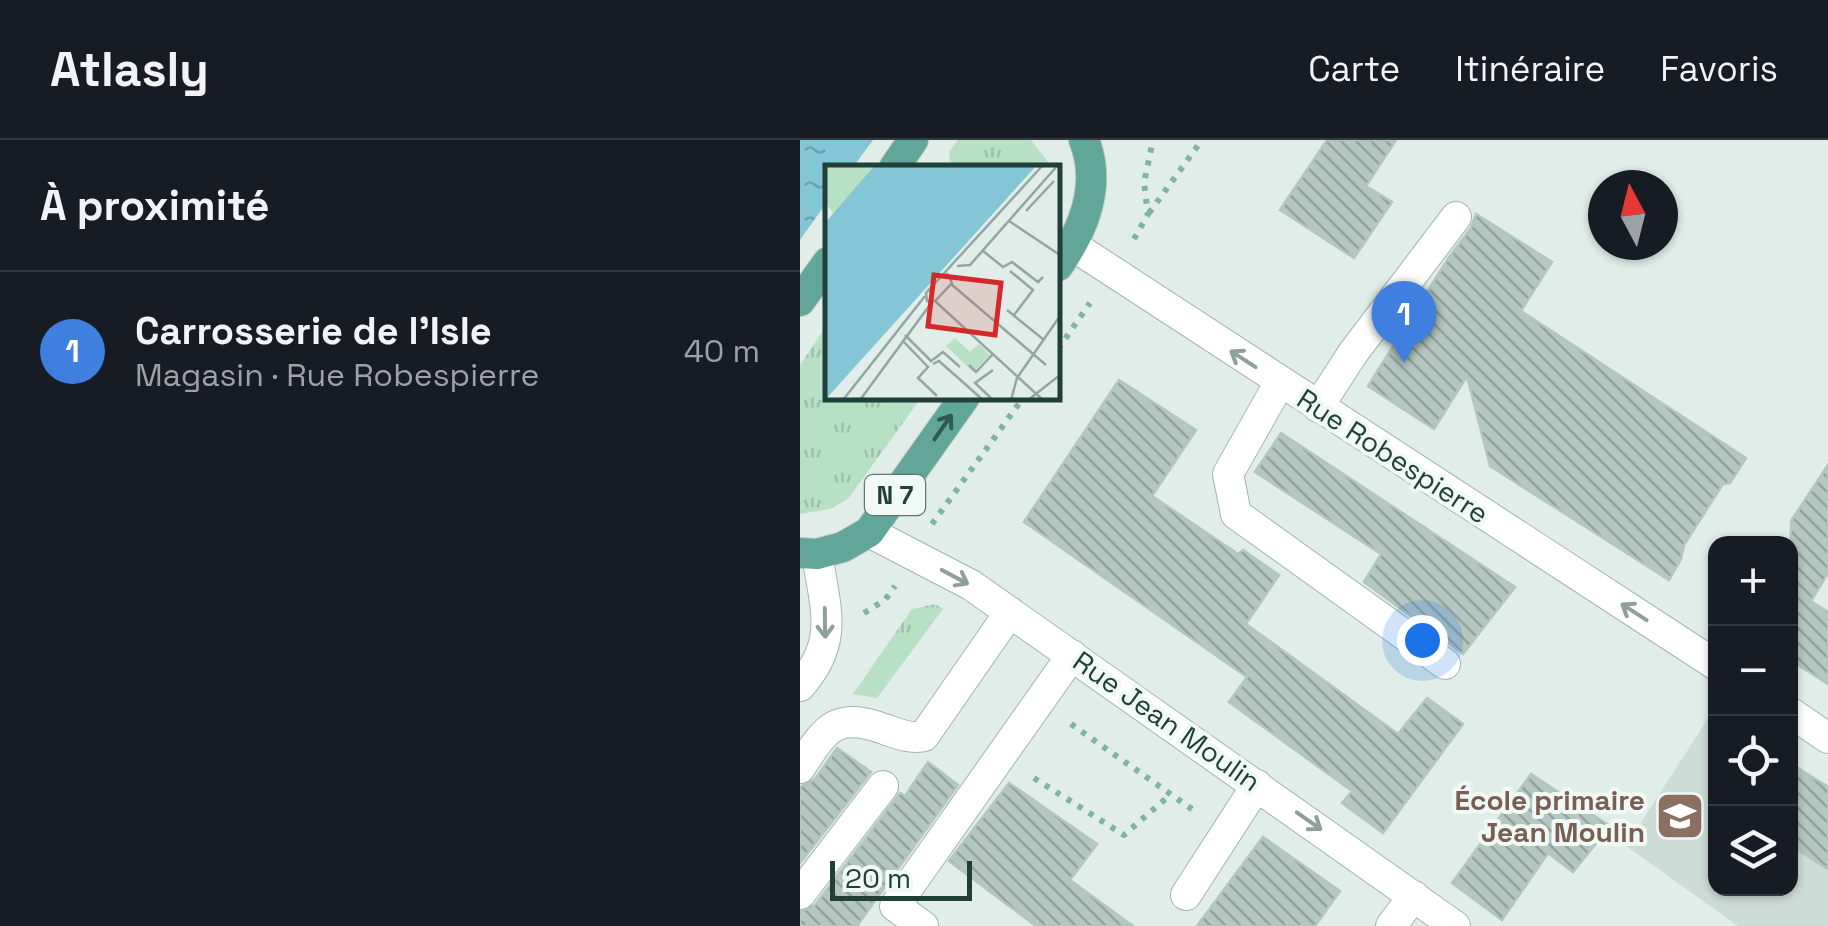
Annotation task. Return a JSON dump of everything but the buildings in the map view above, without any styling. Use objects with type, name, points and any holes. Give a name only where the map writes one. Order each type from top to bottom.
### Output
[{"type":"main road","points":[[896,165],[913,140]]},
{"type":"main road","points":[[1065,256],[1083,226],[1089,202],[1091,170],[1084,140]]},
{"type":"main road","points":[[800,301],[825,266]]},
{"type":"main road","name":"N 7","points":[[808,553],[843,548],[868,532],[963,400]]},
{"type":"street","points":[[1318,408],[1353,354],[1456,217]]},
{"type":"street","name":"Rue Robespierre","points":[[1065,256],[1280,382],[1708,660]]},
{"type":"street","points":[[1280,382],[1228,474],[1236,514],[1445,664]]},
{"type":"street","name":"Rue Jean Moulin","points":[[868,532],[971,584],[1455,926]]},
{"type":"street","points":[[800,686],[819,662],[827,624],[808,553]]},
{"type":"street","points":[[800,768],[820,737],[842,722],[862,721],[911,738],[924,736],[1010,612]]},
{"type":"street","points":[[923,926],[895,906],[1072,655]]},
{"type":"street","points":[[1795,716],[1828,738]]},
{"type":"street","points":[[1186,895],[1257,785]]},
{"type":"street","points":[[804,881],[884,786]]},
{"type":"street","points":[[1391,926],[1414,896]]},
{"type":"path","points":[[1148,214],[1144,183],[1153,140]]},
{"type":"path","points":[[1138,232],[1202,140]]},
{"type":"path","points":[[1039,702],[1225,834]]},
{"type":"path","points":[[1001,756],[1124,836],[1170,794]]},
{"type":"shaded area","name":"École primaire Jean Moulin","points":[[1708,718],[1708,896],[1798,896],[1798,768],[1828,787],[1828,926],[1738,926],[1626,846]]},
{"type":"green space","points":[[958,140],[1031,140],[1050,165],[951,165],[949,152]]},
{"type":"green space","points":[[825,328],[825,400],[920,400],[848,499],[830,509],[800,514],[800,365]]},
{"type":"green space","points":[[935,604],[943,609],[877,698],[853,694],[912,609]]},
{"type":"water","points":[[800,140],[873,140],[854,165],[825,165],[825,205],[800,240]]},
{"type":"place","name":"Carrosserie de l'Isle","points":[[1404,363]]},
{"type":"place","name":"École primaire Jean Moulin","points":[[1680,816]]}]
